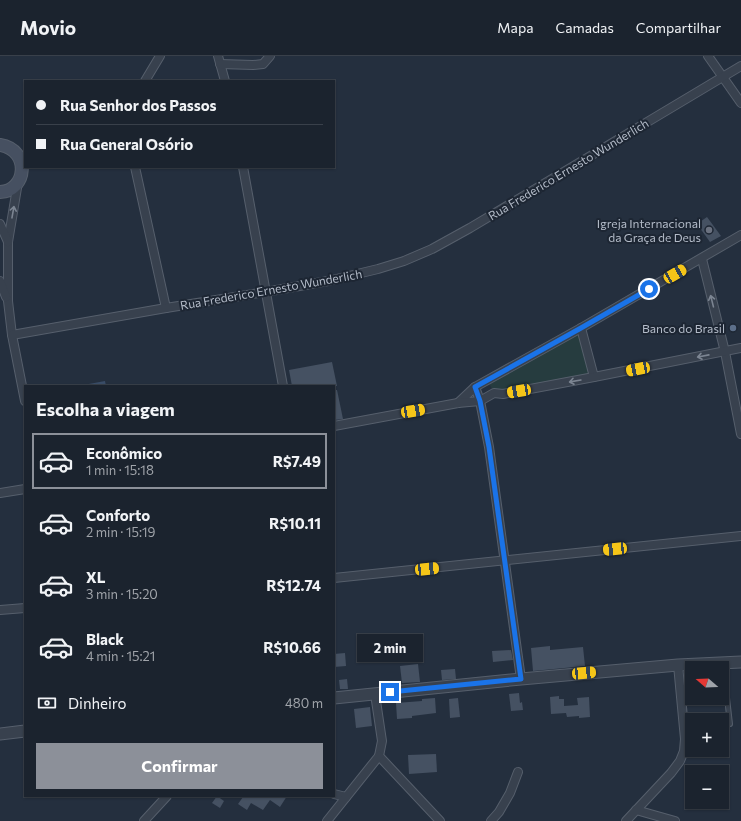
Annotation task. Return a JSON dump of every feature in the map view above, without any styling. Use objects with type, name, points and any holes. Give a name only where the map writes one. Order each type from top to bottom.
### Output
[{"type":"main road","points":[[0,134],[3,146],[14,151],[22,166],[18,181],[12,188],[0,192]]},
{"type":"street","points":[[146,80],[160,56]]},
{"type":"street","points":[[225,80],[219,60],[253,65],[263,64],[270,56]]},
{"type":"street","points":[[708,56],[741,103]]},
{"type":"street","name":"Rua Frederico Ernesto Wunderlich","points":[[12,335],[328,281],[378,269],[404,260],[432,249],[470,228],[741,66]]},
{"type":"street","points":[[135,168],[166,308]]},
{"type":"street","points":[[243,168],[283,385]]},
{"type":"street","points":[[18,181],[8,242],[8,301],[12,335],[24,396]]},
{"type":"street","points":[[0,224],[8,242]]},
{"type":"street","points":[[458,403],[475,387],[702,259],[741,235]]},
{"type":"street","points":[[702,259],[725,352],[741,434]]},
{"type":"street","points":[[0,281],[8,301]]},
{"type":"street","points":[[581,328],[594,377]]},
{"type":"street","points":[[335,426],[458,403],[480,401],[494,393],[503,394],[741,348]]},
{"type":"street","points":[[488,380],[494,393]]},
{"type":"street","points":[[475,387],[480,401],[489,447],[521,679]]},
{"type":"street","points":[[0,493],[24,489]]},
{"type":"street","points":[[335,578],[741,536]]},
{"type":"street","points":[[0,610],[24,608]]},
{"type":"street","points":[[729,663],[741,662]]},
{"type":"street","points":[[626,821],[671,773],[680,761],[684,751],[685,739],[678,665]]},
{"type":"street","points":[[335,698],[521,679],[685,665]]},
{"type":"street","points":[[328,821],[379,756],[382,741],[375,694]]},
{"type":"street","points":[[0,734],[24,731]]},
{"type":"street","points":[[379,756],[440,821]]},
{"type":"street","points":[[491,821],[499,812],[510,793],[518,772]]},
{"type":"street","points":[[335,794],[346,797]]},
{"type":"street","points":[[144,821],[166,797]]},
{"type":"street","points":[[636,810],[674,821]]},
{"type":"lane","points":[[728,705],[730,724]]},
{"type":"green space","points":[[581,329],[593,377],[494,393],[488,381]]},
{"type":"water","points":[[105,381],[106,385],[83,385]]},
{"type":"building","name":"Igreja Internacional da Graça de Deus","points":[[707,217],[721,236],[710,242],[697,224]]},
{"type":"building","points":[[332,362],[337,386],[292,385],[289,370]]},
{"type":"building","points":[[335,390],[337,390],[343,419],[335,420]]},
{"type":"building","points":[[550,646],[550,650],[583,647],[585,666],[533,671],[531,648]]},
{"type":"building","points":[[511,650],[513,660],[493,662],[492,651]]},
{"type":"building","points":[[345,653],[346,666],[335,667],[335,654]]},
{"type":"building","points":[[418,664],[420,682],[402,683],[400,666]]},
{"type":"building","points":[[455,669],[456,679],[442,680],[441,670]]},
{"type":"building","points":[[347,679],[348,689],[340,689],[339,680]]},
{"type":"building","points":[[519,693],[520,703],[522,702],[523,710],[511,711],[509,694]]},
{"type":"building","points":[[559,696],[559,699],[564,699],[564,706],[578,705],[577,698],[589,697],[590,717],[567,717],[566,713],[551,714],[550,697]]},
{"type":"building","points":[[435,698],[436,713],[412,716],[412,718],[397,719],[396,703],[422,701],[422,699]]},
{"type":"building","points":[[458,698],[460,717],[450,718],[449,699]]},
{"type":"building","points":[[370,707],[372,726],[356,728],[354,709]]},
{"type":"building","points":[[436,754],[437,772],[409,774],[408,755]]},
{"type":"building","points":[[216,797],[224,801],[220,808],[212,803]]},
{"type":"building","points":[[243,797],[286,797],[280,807],[270,800],[263,810],[251,803],[247,810],[238,804]]},
{"type":"place","name":"Igreja Internacional da Graça de Deus","points":[[709,230]]},
{"type":"place","name":"Banco do Brasil","points":[[733,328]]},
{"type":"route","points":[[390,692],[521,679],[489,447],[480,401],[475,387],[649,289]]}]
